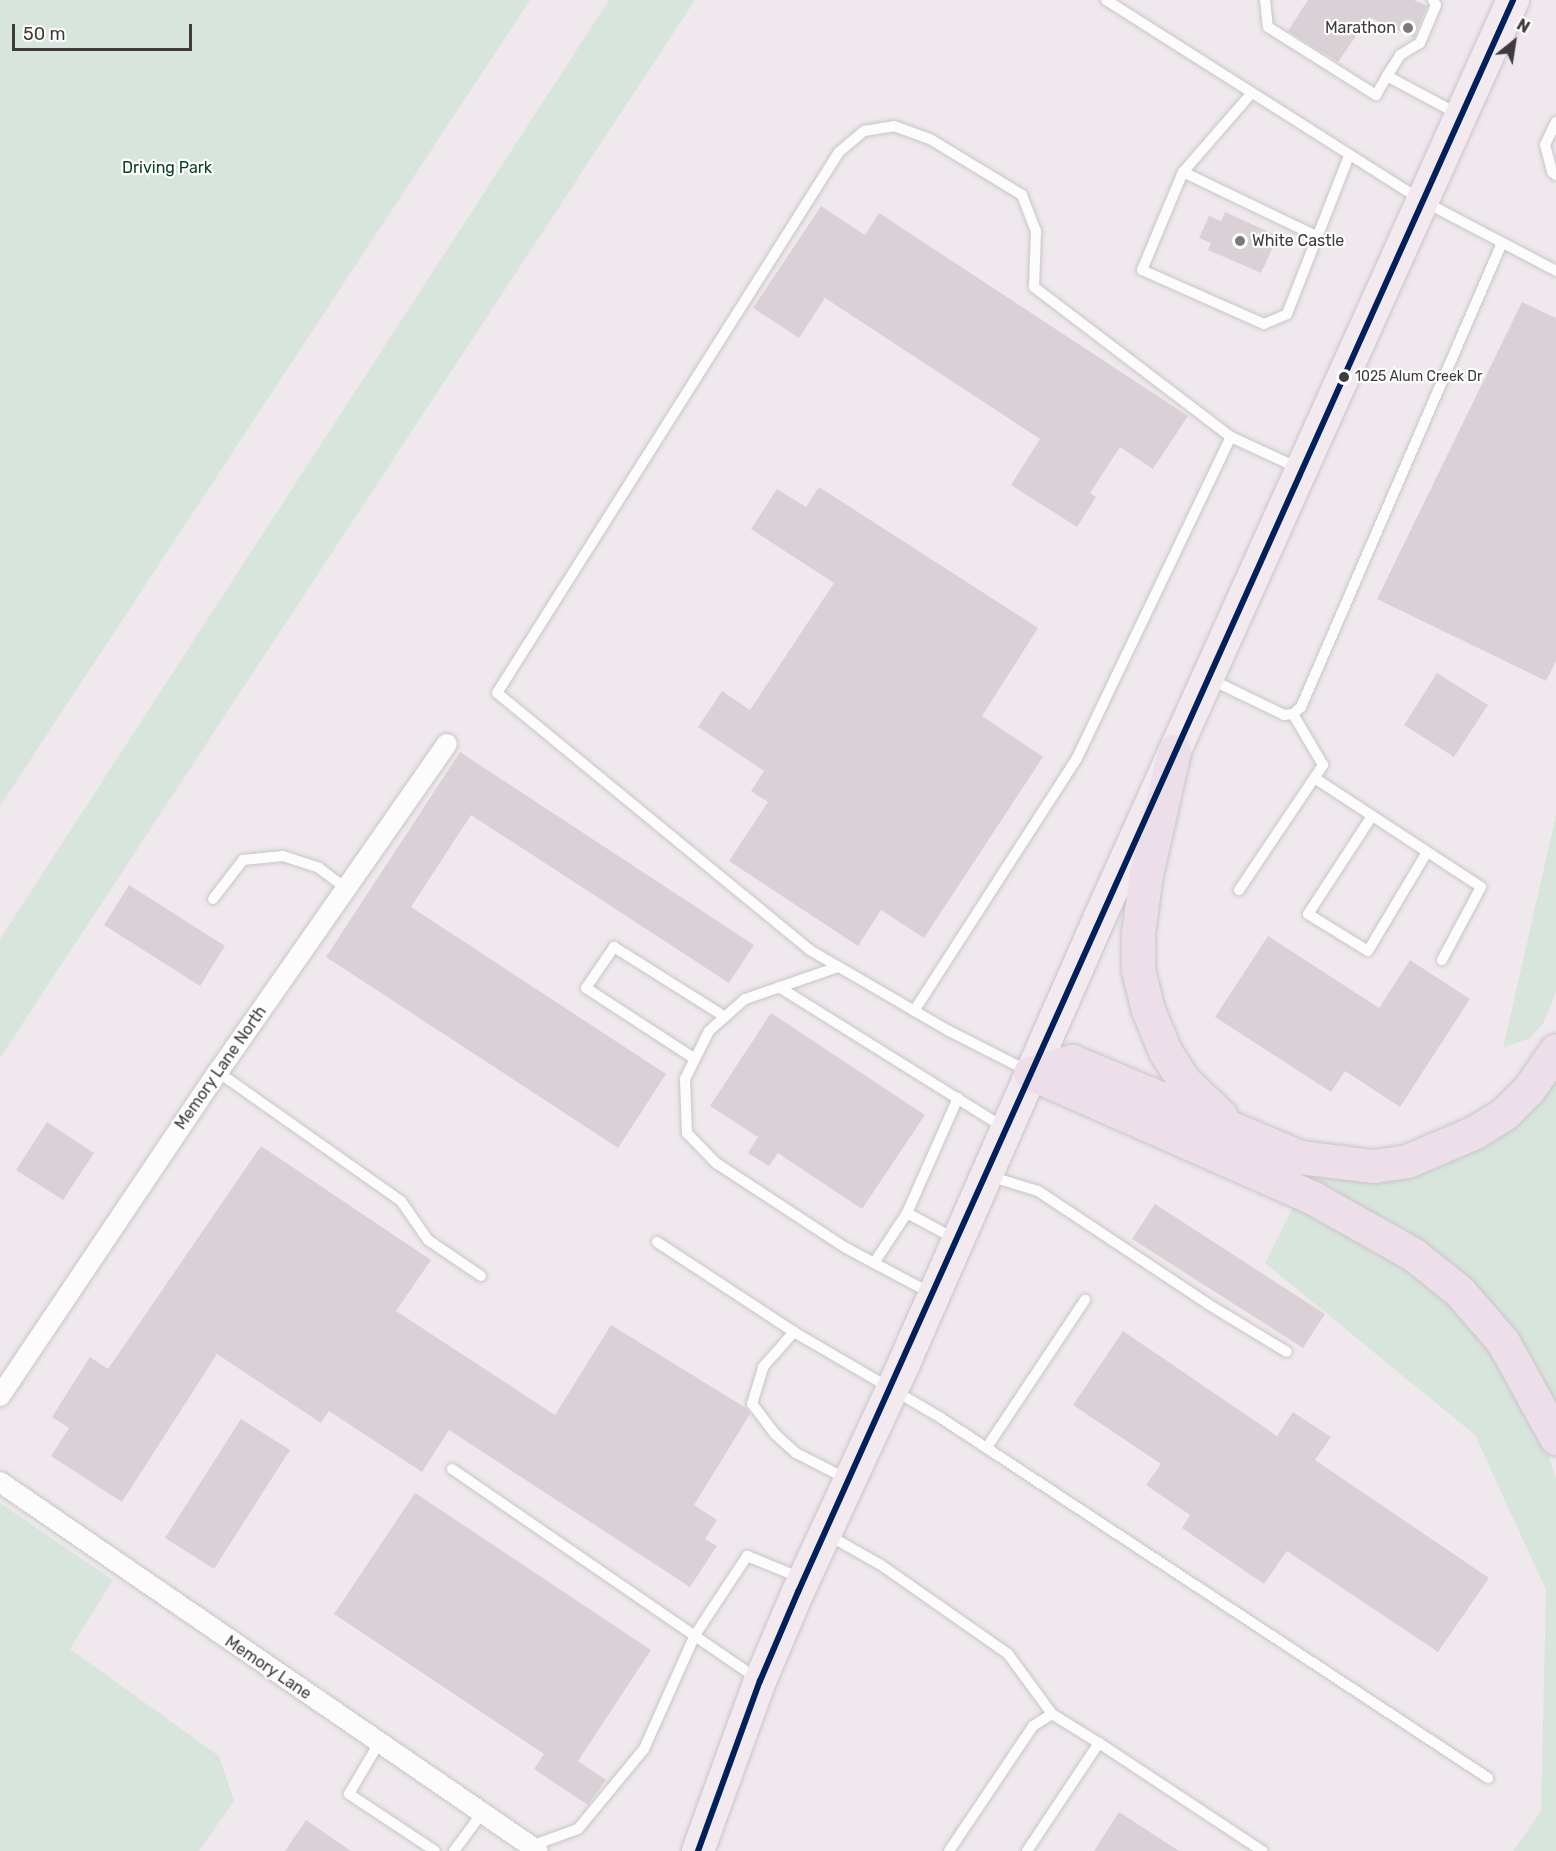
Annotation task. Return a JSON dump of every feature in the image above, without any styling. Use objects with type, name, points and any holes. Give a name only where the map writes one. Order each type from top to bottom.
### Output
[{"type":"highway","points":[[1174,751],[1146,874],[1138,933],[1138,970],[1148,1010],[1165,1051],[1183,1080],[1207,1107],[1266,1144]]},
{"type":"highway","points":[[1030,1073],[1072,1061],[1266,1144],[1336,1164],[1373,1166],[1407,1161],[1475,1132],[1505,1113],[1530,1089],[1556,1050]]},
{"type":"highway","points":[[1030,1073],[1312,1198],[1414,1256],[1460,1292],[1503,1342],[1556,1438]]},
{"type":"main road","points":[[698,1851],[760,1681],[804,1579],[934,1294],[1030,1073],[1300,469],[1513,0]]},
{"type":"street","name":"Memory Lane North","points":[[0,1396],[218,1072],[348,890],[447,744]]},
{"type":"street","name":"Memory Lane","points":[[0,1482],[535,1849]]},
{"type":"lane","points":[[1106,0],[1250,94],[1421,200],[1556,271]]},
{"type":"lane","points":[[1265,0],[1268,27],[1376,95],[1400,55],[1420,43],[1436,5],[1433,0]]},
{"type":"lane","points":[[1387,76],[1460,114]]},
{"type":"lane","points":[[1250,94],[1183,172],[1142,270],[1263,324],[1287,314],[1349,156]]},
{"type":"lane","points":[[1556,122],[1545,145],[1552,172],[1556,175]]},
{"type":"lane","points":[[1030,1073],[914,1011],[810,950],[497,693],[839,152],[864,131],[894,126],[930,139],[1022,195],[1036,231],[1034,287],[1230,437],[1300,469]]},
{"type":"lane","points":[[1183,172],[1318,237]]},
{"type":"lane","points":[[1293,714],[1312,686],[1502,243]]},
{"type":"lane","points":[[914,1011],[1077,758],[1230,437]]},
{"type":"lane","points":[[1207,678],[1274,712],[1293,714]]},
{"type":"lane","points":[[1239,890],[1316,779],[1323,765],[1293,714]]},
{"type":"lane","points":[[1316,779],[1481,887],[1443,960]]},
{"type":"lane","points":[[1372,816],[1308,914],[1368,951],[1427,852]]},
{"type":"lane","points":[[213,899],[243,860],[283,856],[319,868],[348,890]]},
{"type":"lane","points":[[695,1059],[586,988],[614,947],[725,1017]]},
{"type":"lane","points":[[838,967],[745,999],[709,1031],[685,1079],[687,1133],[716,1163],[874,1263],[934,1294]]},
{"type":"lane","points":[[779,987],[1006,1128]]},
{"type":"lane","points":[[218,1072],[401,1201],[428,1240],[481,1276]]},
{"type":"lane","points":[[874,1263],[907,1213],[958,1098]]},
{"type":"lane","points":[[986,1175],[1038,1191],[1208,1304],[1287,1352]]},
{"type":"lane","points":[[907,1213],[958,1240]]},
{"type":"lane","points":[[657,1242],[794,1332],[987,1447],[1488,1778]]},
{"type":"lane","points":[[987,1447],[1085,1300]]},
{"type":"lane","points":[[794,1332],[763,1367],[752,1404],[775,1434],[796,1453],[850,1480]]},
{"type":"lane","points":[[452,1469],[760,1681]]},
{"type":"lane","points":[[825,1534],[881,1564],[1008,1654],[1052,1714],[1262,1851]]},
{"type":"lane","points":[[535,1849],[578,1829],[637,1758],[695,1635],[747,1556],[804,1579]]},
{"type":"lane","points":[[949,1851],[1033,1726],[1052,1714]]},
{"type":"lane","points":[[379,1743],[349,1794],[435,1851]]},
{"type":"lane","points":[[1027,1851],[1099,1743]]},
{"type":"lane","points":[[454,1851],[482,1813]]},
{"type":"green space","name":"Driving Park","points":[[0,0],[530,0],[0,806]]},
{"type":"green space","points":[[609,0],[695,0],[0,1058],[0,939]]},
{"type":"green space","points":[[1556,815],[1556,992],[1544,1022],[1530,1038],[1503,1048]]},
{"type":"green space","points":[[1556,1074],[1556,1406],[1488,1298],[1455,1267],[1403,1229],[1307,1179],[1311,1171],[1388,1176]]},
{"type":"green space","points":[[1294,1205],[1421,1273],[1481,1339],[1516,1390],[1549,1457],[1556,1479],[1556,1851],[1513,1851],[1541,1811],[1546,1590],[1475,1435],[1265,1263]]},
{"type":"green space","points":[[0,1503],[113,1580],[70,1649],[219,1756],[234,1801],[199,1851],[0,1851]]},
{"type":"building","points":[[1308,0],[1414,0],[1427,6],[1414,38],[1369,17],[1338,62],[1288,31]]},
{"type":"building","points":[[821,206],[865,235],[879,213],[1188,416],[1153,469],[1120,447],[1090,493],[1096,497],[1077,527],[1011,485],[1040,439],[825,298],[799,338],[753,308]]},
{"type":"building","name":"White Castle","points":[[1225,212],[1278,236],[1261,273],[1208,250],[1211,243],[1199,238],[1209,216],[1221,221]]},
{"type":"building","points":[[1522,302],[1556,318],[1556,661],[1546,681],[1377,599]]},
{"type":"building","points":[[819,487],[1038,628],[982,716],[1043,757],[924,938],[881,910],[858,946],[729,861],[768,802],[751,791],[764,771],[698,727],[722,691],[750,710],[834,583],[751,529],[777,489],[806,507]]},
{"type":"building","points":[[1437,673],[1488,705],[1454,757],[1404,725]]},
{"type":"building","points":[[460,752],[754,945],[729,983],[471,815],[411,907],[666,1074],[618,1148],[326,957]]},
{"type":"building","points":[[129,885],[225,946],[200,986],[104,925]]},
{"type":"building","points":[[1268,936],[1379,1008],[1410,960],[1470,999],[1400,1107],[1345,1071],[1331,1092],[1215,1017]]},
{"type":"building","points":[[771,1013],[925,1115],[862,1209],[778,1153],[769,1166],[748,1153],[758,1137],[710,1106]]},
{"type":"building","points":[[47,1122],[94,1153],[63,1200],[16,1170]]},
{"type":"building","points":[[261,1146],[431,1260],[396,1311],[555,1415],[611,1325],[746,1408],[750,1414],[694,1505],[717,1520],[705,1539],[717,1546],[690,1587],[449,1430],[422,1472],[329,1411],[321,1423],[217,1354],[122,1502],[51,1456],[69,1428],[52,1417],[90,1357],[108,1369]]},
{"type":"building","points":[[1155,1204],[1325,1314],[1303,1348],[1132,1239]]},
{"type":"building","points":[[1123,1331],[1277,1436],[1293,1412],[1331,1437],[1315,1460],[1489,1578],[1438,1652],[1287,1551],[1264,1584],[1182,1528],[1190,1515],[1146,1485],[1161,1464],[1073,1405]]},
{"type":"building","points":[[241,1419],[290,1450],[214,1569],[165,1538]]},
{"type":"building","points":[[415,1493],[651,1650],[578,1761],[606,1780],[588,1805],[534,1769],[544,1754],[334,1614]]},
{"type":"building","points":[[1119,1812],[1179,1851],[1094,1851]]},
{"type":"building","points":[[306,1820],[351,1851],[285,1851]]},
{"type":"transit line","points":[[698,1851],[760,1681],[798,1592],[1513,0]]},
{"type":"place","name":"Marathon","points":[[1408,28]]},
{"type":"place","name":"White Castle","points":[[1240,241]]},
{"type":"place","name":"1025 Alum Creek Dr","points":[[1344,377]]}]
